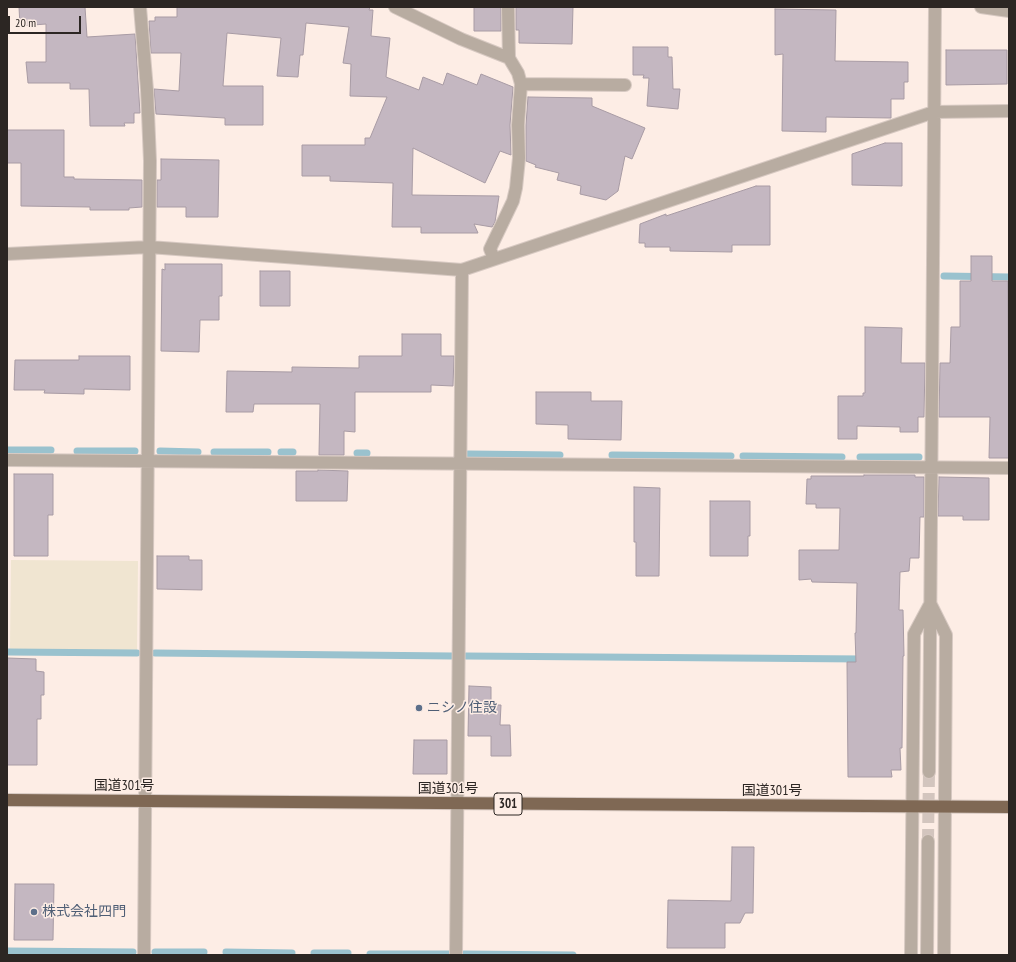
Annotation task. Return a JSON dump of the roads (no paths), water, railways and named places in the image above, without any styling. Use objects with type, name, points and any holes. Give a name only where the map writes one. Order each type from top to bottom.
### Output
[{"type":"highway","name":"国道301号","points":[[7,800],[1009,807]]},
{"type":"street","points":[[140,7],[149,125],[144,955]]},
{"type":"street","points":[[395,7],[461,39],[509,58]]},
{"type":"street","points":[[494,259],[490,249],[513,201],[519,158],[518,125],[521,84],[518,73],[509,58],[508,7]]},
{"type":"street","points":[[929,772],[935,7]]},
{"type":"street","points":[[981,7],[1009,11]]},
{"type":"street","points":[[521,84],[625,85]]},
{"type":"street","points":[[7,254],[149,248],[462,270],[934,112],[1009,112]]},
{"type":"street","points":[[456,955],[462,270]]},
{"type":"street","points":[[7,460],[1009,468]]},
{"type":"street","points":[[911,955],[914,634],[930,604]]},
{"type":"street","points":[[930,604],[946,634],[944,955]]},
{"type":"street","points":[[928,841],[928,955]]},
{"type":"waterway","points":[[944,276],[1009,277]]},
{"type":"waterway","points":[[7,450],[51,450]]},
{"type":"waterway","points":[[77,451],[135,451]]},
{"type":"waterway","points":[[160,451],[198,452]]},
{"type":"waterway","points":[[214,452],[268,452]]},
{"type":"waterway","points":[[281,452],[293,452]]},
{"type":"waterway","points":[[357,453],[367,453]]},
{"type":"waterway","points":[[468,454],[560,455]]},
{"type":"waterway","points":[[612,455],[731,456]]},
{"type":"waterway","points":[[743,456],[842,457]]},
{"type":"waterway","points":[[860,457],[919,457]]},
{"type":"waterway","points":[[7,652],[137,653]]},
{"type":"waterway","points":[[155,653],[452,656]]},
{"type":"waterway","points":[[466,656],[864,659]]},
{"type":"waterway","points":[[7,951],[133,952]]},
{"type":"waterway","points":[[155,952],[204,952]]},
{"type":"waterway","points":[[226,952],[292,953]]},
{"type":"waterway","points":[[314,953],[348,953]]},
{"type":"waterway","points":[[370,954],[449,954]]},
{"type":"waterway","points":[[464,954],[573,955]]},
{"type":"tunnel","points":[[928,841],[929,772]]},
{"type":"place","name":"ニシノ住設","points":[[419,708]]},
{"type":"place","name":"株式会社四門","points":[[34,912]]}]
